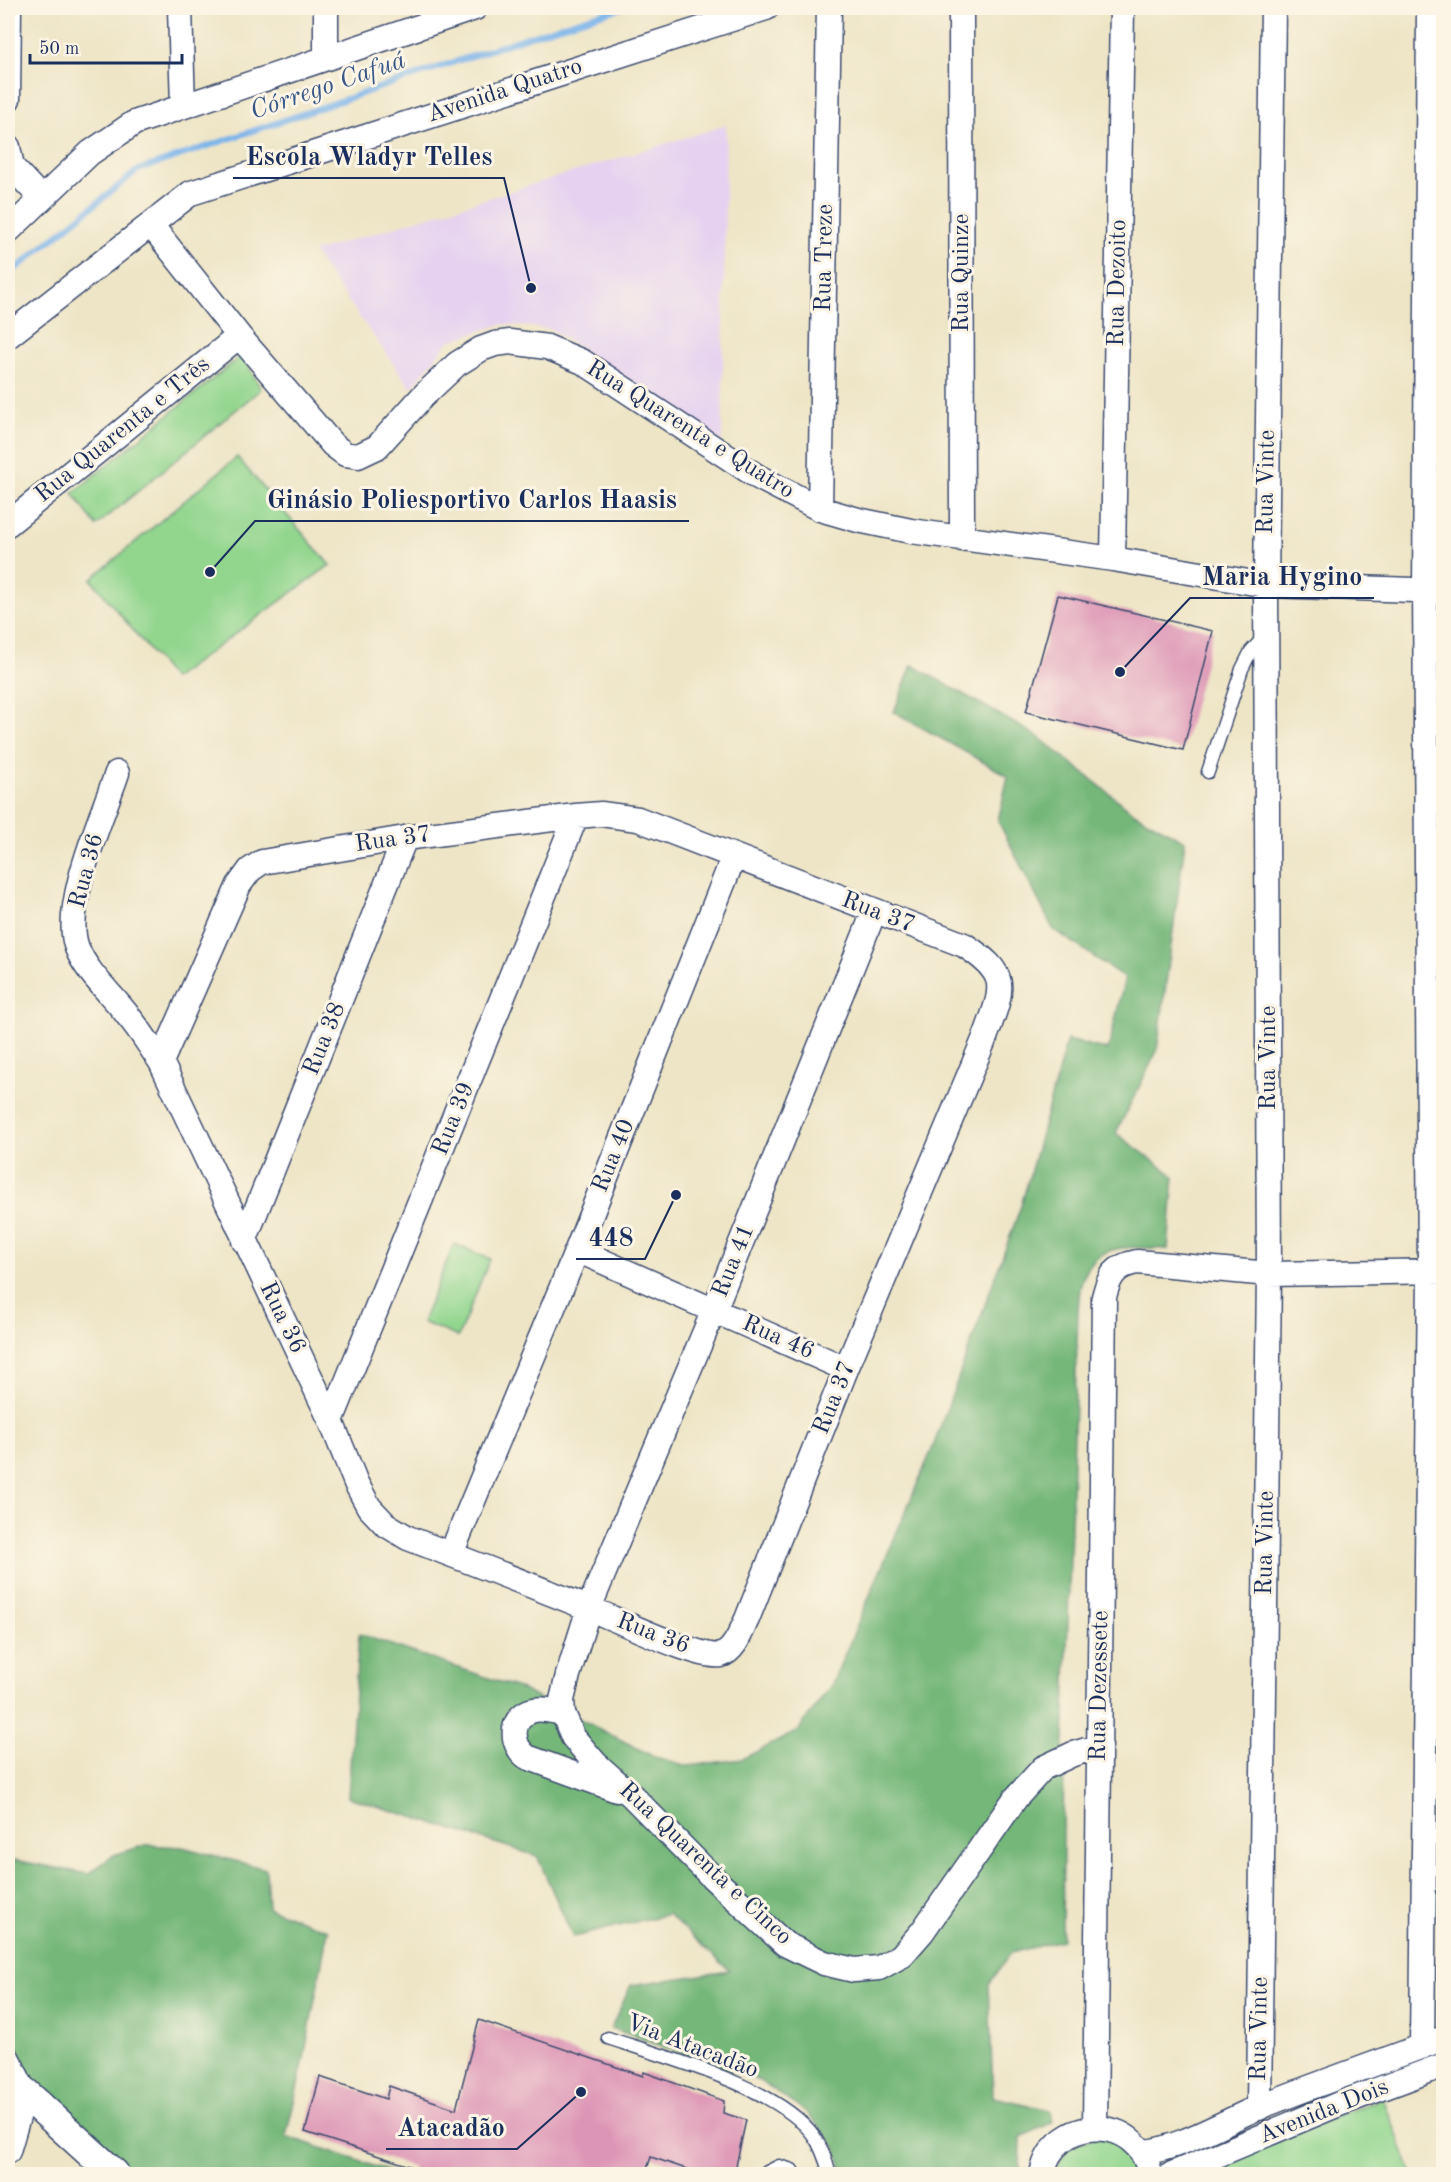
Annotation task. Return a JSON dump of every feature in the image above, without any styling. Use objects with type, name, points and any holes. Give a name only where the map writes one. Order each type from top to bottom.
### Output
[{"type":"street","points":[[8,99],[9,8]]},
{"type":"street","points":[[180,8],[183,106]]},
{"type":"street","points":[[326,8],[326,58]]},
{"type":"street","points":[[10,225],[90,153],[134,123],[471,8]]},
{"type":"street","name":"Avenida Quatro","points":[[8,336],[191,193],[766,8]]},
{"type":"street","name":"Rua Treze","points":[[820,509],[829,8]]},
{"type":"street","name":"Rua Quinze","points":[[961,8],[962,539]]},
{"type":"street","name":"Rua Dezoito","points":[[1113,559],[1122,8]]},
{"type":"street","name":"Rua Vinte","points":[[1258,2108],[1269,1274],[1266,585],[1273,8]]},
{"type":"street","points":[[1141,2152],[1153,2152],[1171,2146],[1258,2108],[1433,2043],[1437,1271],[1429,8]]},
{"type":"street","points":[[8,147],[12,167],[41,198]]},
{"type":"street","name":"Rua Quarenta e Quatro","points":[[151,225],[239,336],[333,445],[345,454],[358,456],[376,447],[422,397],[457,364],[482,349],[510,342],[547,347],[583,362],[758,477],[820,509],[869,523],[962,539],[1113,559],[1266,585],[1434,591]]},
{"type":"street","name":"Rua Quarenta e Três","points":[[8,524],[239,336]]},
{"type":"street","name":"Rua 36","points":[[117,773],[75,899],[73,930],[77,949],[161,1062],[331,1421],[356,1483],[369,1507],[385,1524],[408,1538],[678,1645],[718,1656],[727,1653],[732,1647]]},
{"type":"street","name":"Rua 37","points":[[161,1062],[239,885],[250,870],[262,862],[405,837],[576,816],[601,814],[638,819],[964,945],[992,967],[1000,982],[1000,997],[846,1369],[747,1619],[732,1647]]},
{"type":"street","name":"Rua 39","points":[[331,1421],[576,816]]},
{"type":"street","name":"Rua 38","points":[[244,1241],[405,837]]},
{"type":"street","name":"Rua 40","points":[[451,1554],[577,1250],[734,856]]},
{"type":"street","name":"Rua 41","points":[[589,1608],[714,1310],[874,912]]},
{"type":"street","name":"Rua 46","points":[[577,1250],[846,1369]]},
{"type":"street","name":"Rua Dezessete","points":[[1095,2128],[1104,1297],[1108,1281],[1114,1270],[1125,1264],[1137,1262],[1269,1274]]},
{"type":"street","points":[[1269,1274],[1437,1271]]},
{"type":"street","points":[[589,1608],[568,1675],[562,1700],[563,1713],[542,1709],[530,1711],[520,1719],[515,1730],[515,1742],[520,1752],[527,1757],[632,1796]]},
{"type":"street","name":"Rua Quarenta e Cinco","points":[[563,1713],[573,1737],[595,1763],[632,1796],[711,1876],[785,1944],[824,1963],[854,1970],[879,1968],[901,1956],[922,1932],[1015,1799],[1043,1768],[1073,1754],[1100,1746]]},
{"type":"street","points":[[8,2059],[25,2092],[114,2175]]},
{"type":"street","name":"Avenida Dois","points":[[1172,2175],[1339,2104],[1443,2065]]},
{"type":"street","points":[[8,2151],[25,2092]]},
{"type":"street","points":[[1042,2175],[1047,2158],[1056,2146],[1067,2137],[1095,2128],[1121,2134],[1129,2139],[1141,2152],[1150,2175]]},
{"type":"street","points":[[80,2175],[81,2144]]},
{"type":"lane","points":[[1208,772],[1242,669],[1251,651],[1267,633]]},
{"type":"lane","name":"Via Atacadão","points":[[608,2038],[709,2072],[759,2094],[787,2111],[813,2135],[824,2155],[830,2175]]},
{"type":"lane","points":[[763,2175],[779,2166],[792,2170],[795,2175]]},
{"type":"shaded area","points":[[726,125],[722,442],[551,329],[502,324],[449,341],[411,388],[313,252]]},
{"type":"green space","points":[[242,355],[261,389],[96,526],[73,493]]},
{"type":"green space","points":[[237,457],[330,565],[173,679],[91,579]]},
{"type":"green space","points":[[912,665],[1037,736],[1134,813],[1185,841],[1157,1051],[1116,1133],[1174,1176],[1168,1249],[1130,1247],[1108,1251],[1090,1266],[1083,1278],[1079,1294],[1064,1744],[1062,1940],[1011,1953],[989,1984],[993,2097],[1050,2110],[1053,2122],[1021,2137],[1020,2174],[843,2174],[836,2147],[806,2112],[760,2081],[611,2028],[631,1985],[730,1971],[668,1914],[573,1937],[537,1856],[348,1797],[359,1634],[518,1688],[655,1757],[688,1766],[742,1759],[798,1731],[832,1684],[933,1447],[1021,1206],[1067,1040],[1108,1050],[1125,978],[1053,929],[998,821],[1008,776],[894,712]]},
{"type":"green space","points":[[454,1244],[490,1259],[458,1337],[422,1322]]},
{"type":"green space","points":[[146,1845],[182,1847],[266,1869],[268,1908],[328,1930],[303,2063],[286,2136],[397,2174],[124,2174],[32,2087],[8,2042],[8,1859],[88,1874],[114,1855]]},
{"type":"green space","points":[[1383,2098],[1412,2174],[1186,2174]]},
{"type":"green space","points":[[1100,2137],[1127,2149],[1140,2174],[1056,2174],[1062,2158],[1071,2148],[1084,2141]]},
{"type":"building","points":[[1058,595],[1213,631],[1183,750],[1026,712]]},
{"type":"building","points":[[479,2020],[643,2076],[644,2072],[724,2101],[723,2113],[746,2120],[734,2175],[704,2175],[651,2157],[645,2175],[411,2175],[413,2167],[305,2132],[320,2077],[386,2099],[389,2086],[456,2109]]},
{"type":"waterway","name":"Córrego Cafuá","points":[[8,275],[138,170],[557,27],[621,8]]},
{"type":"place","name":"Escola Wladyr Telles","points":[[531,288]]},
{"type":"place","name":"Ginásio Poliesportivo Carlos Haasis","points":[[210,572]]},
{"type":"place","name":"Maria Hygino","points":[[1120,672]]},
{"type":"place","name":"448","points":[[676,1195]]},
{"type":"place","name":"Atacadão","points":[[581,2092]]}]
